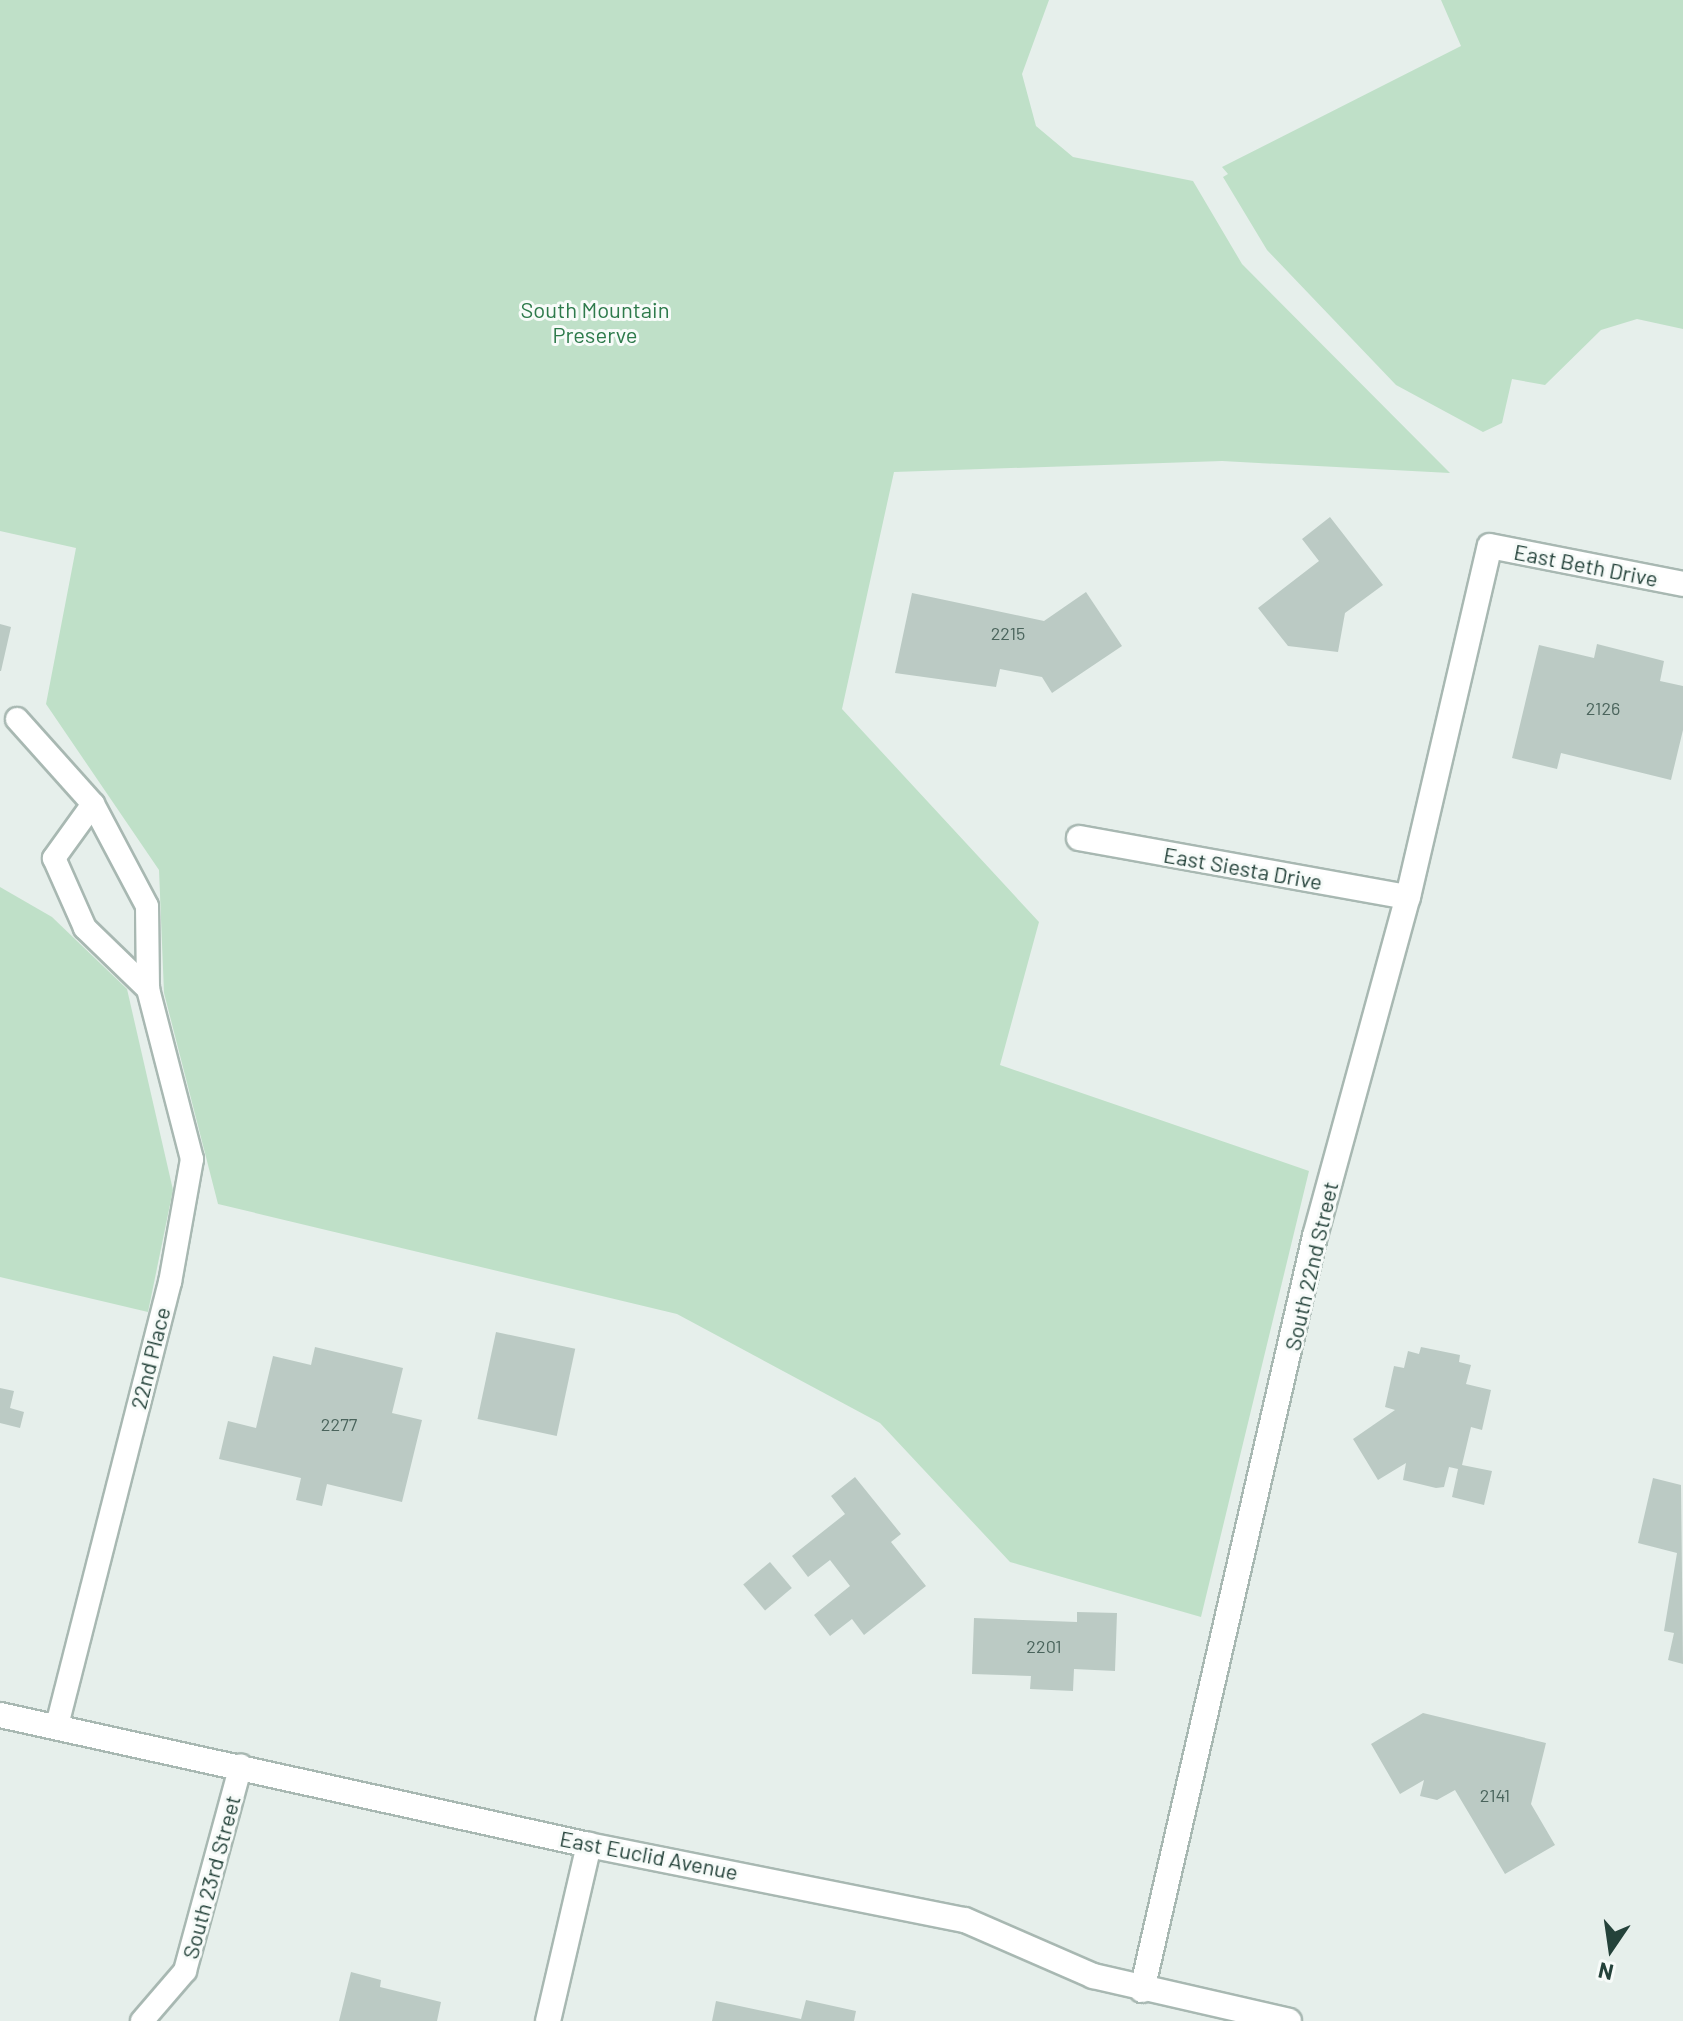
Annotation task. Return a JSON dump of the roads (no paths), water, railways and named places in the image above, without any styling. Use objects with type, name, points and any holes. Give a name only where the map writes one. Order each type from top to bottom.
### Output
[{"type":"street","name":"East Beth Drive","points":[[1490,546],[1683,584]]},
{"type":"street","name":"South 22nd Street","points":[[1142,1990],[1315,1236],[1408,897],[1490,546]]},
{"type":"street","name":"East Siesta Drive","points":[[1079,838],[1408,897]]},
{"type":"street","name":"East Euclid Avenue","points":[[0,1715],[241,1765],[589,1845],[965,1920],[1093,1976],[1142,1990],[1289,2021]]},
{"type":"street","points":[[548,2021],[589,1845]]},
{"type":"lane","name":"22nd Place","points":[[17,719],[93,804],[147,906],[148,989],[192,1159],[170,1282],[57,1725]]},
{"type":"lane","points":[[93,804],[54,858],[85,928],[148,989]]},
{"type":"lane","name":"South 23rd Street","points":[[142,2021],[185,1971],[241,1765]]},
{"type":"park label","name":"South Mountain Preserve","points":[[595,322]]}]
